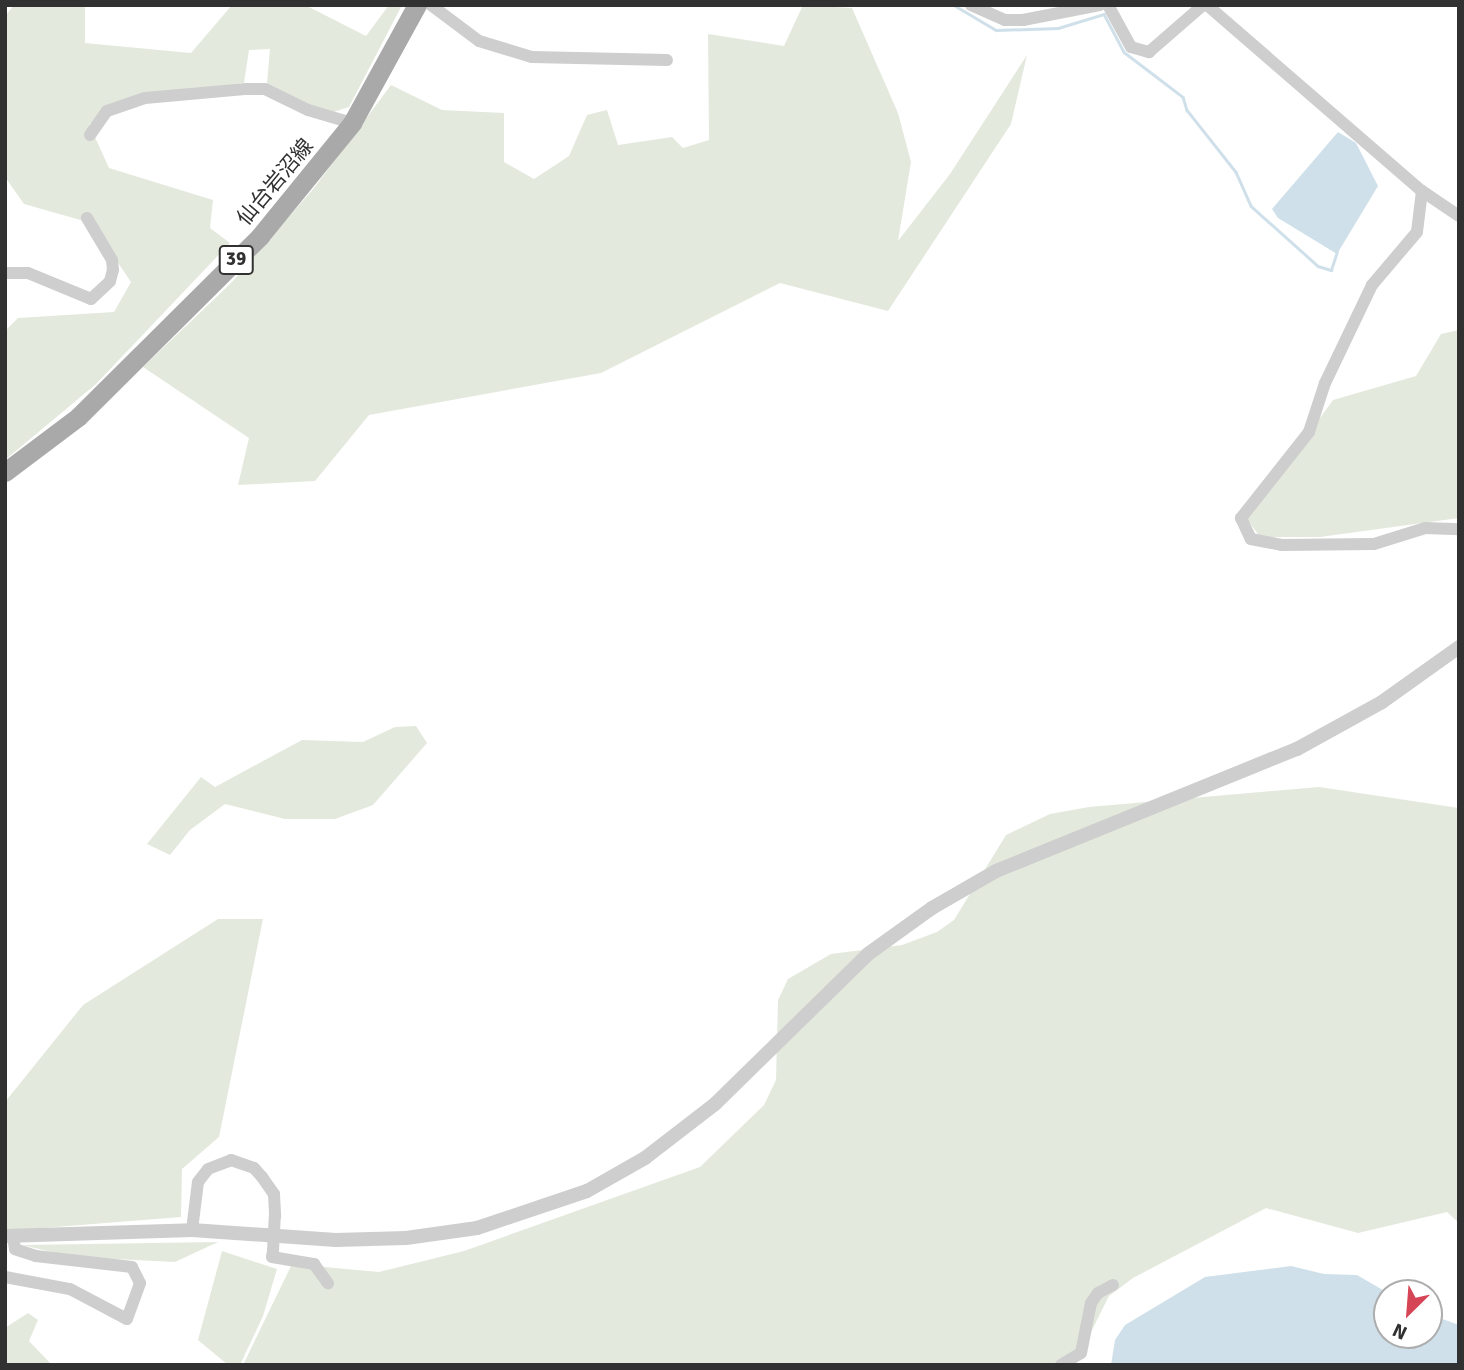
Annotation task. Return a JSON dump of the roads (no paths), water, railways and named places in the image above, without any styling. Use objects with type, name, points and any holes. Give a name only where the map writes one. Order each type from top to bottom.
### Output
[{"type":"main road","name":"仙台岩沼線","points":[[5,472],[78,417],[260,236],[352,123],[417,5]]},
{"type":"street","points":[[431,5],[479,41],[532,57],[667,60]]},
{"type":"street","points":[[971,5],[1005,19],[1023,20],[1098,5]]},
{"type":"street","points":[[1108,5],[1131,47],[1149,52],[1205,5],[1422,191],[1459,216]]},
{"type":"street","points":[[90,135],[107,111],[145,98],[256,88],[352,123]]},
{"type":"street","points":[[1422,191],[1417,232],[1372,285],[1325,383],[1309,432],[1241,518],[1251,538],[1282,545],[1374,544],[1425,528],[1459,529]]},
{"type":"street","points":[[5,273],[28,273],[91,299],[110,281],[113,270],[112,260],[87,218]]},
{"type":"street","points":[[5,1278],[70,1289],[127,1318],[140,1283],[132,1267],[60,1262],[15,1249],[9,1236],[192,1230],[336,1240],[406,1238],[477,1228],[587,1191],[645,1158],[706,1111],[868,954],[932,908],[1009,865],[1297,749],[1382,702],[1459,647]]},
{"type":"street","points":[[192,1230],[198,1182],[208,1169],[231,1160],[254,1168],[274,1194],[272,1257],[314,1264],[328,1283]]},
{"type":"street","points":[[1061,1365],[1084,1348],[1091,1303],[1113,1284]]},
{"type":"waterway","points":[[954,5],[996,30],[1058,28],[1104,14],[1124,52],[1183,97],[1187,110],[1236,172],[1251,206],[1318,266],[1331,270],[1337,252]]}]
